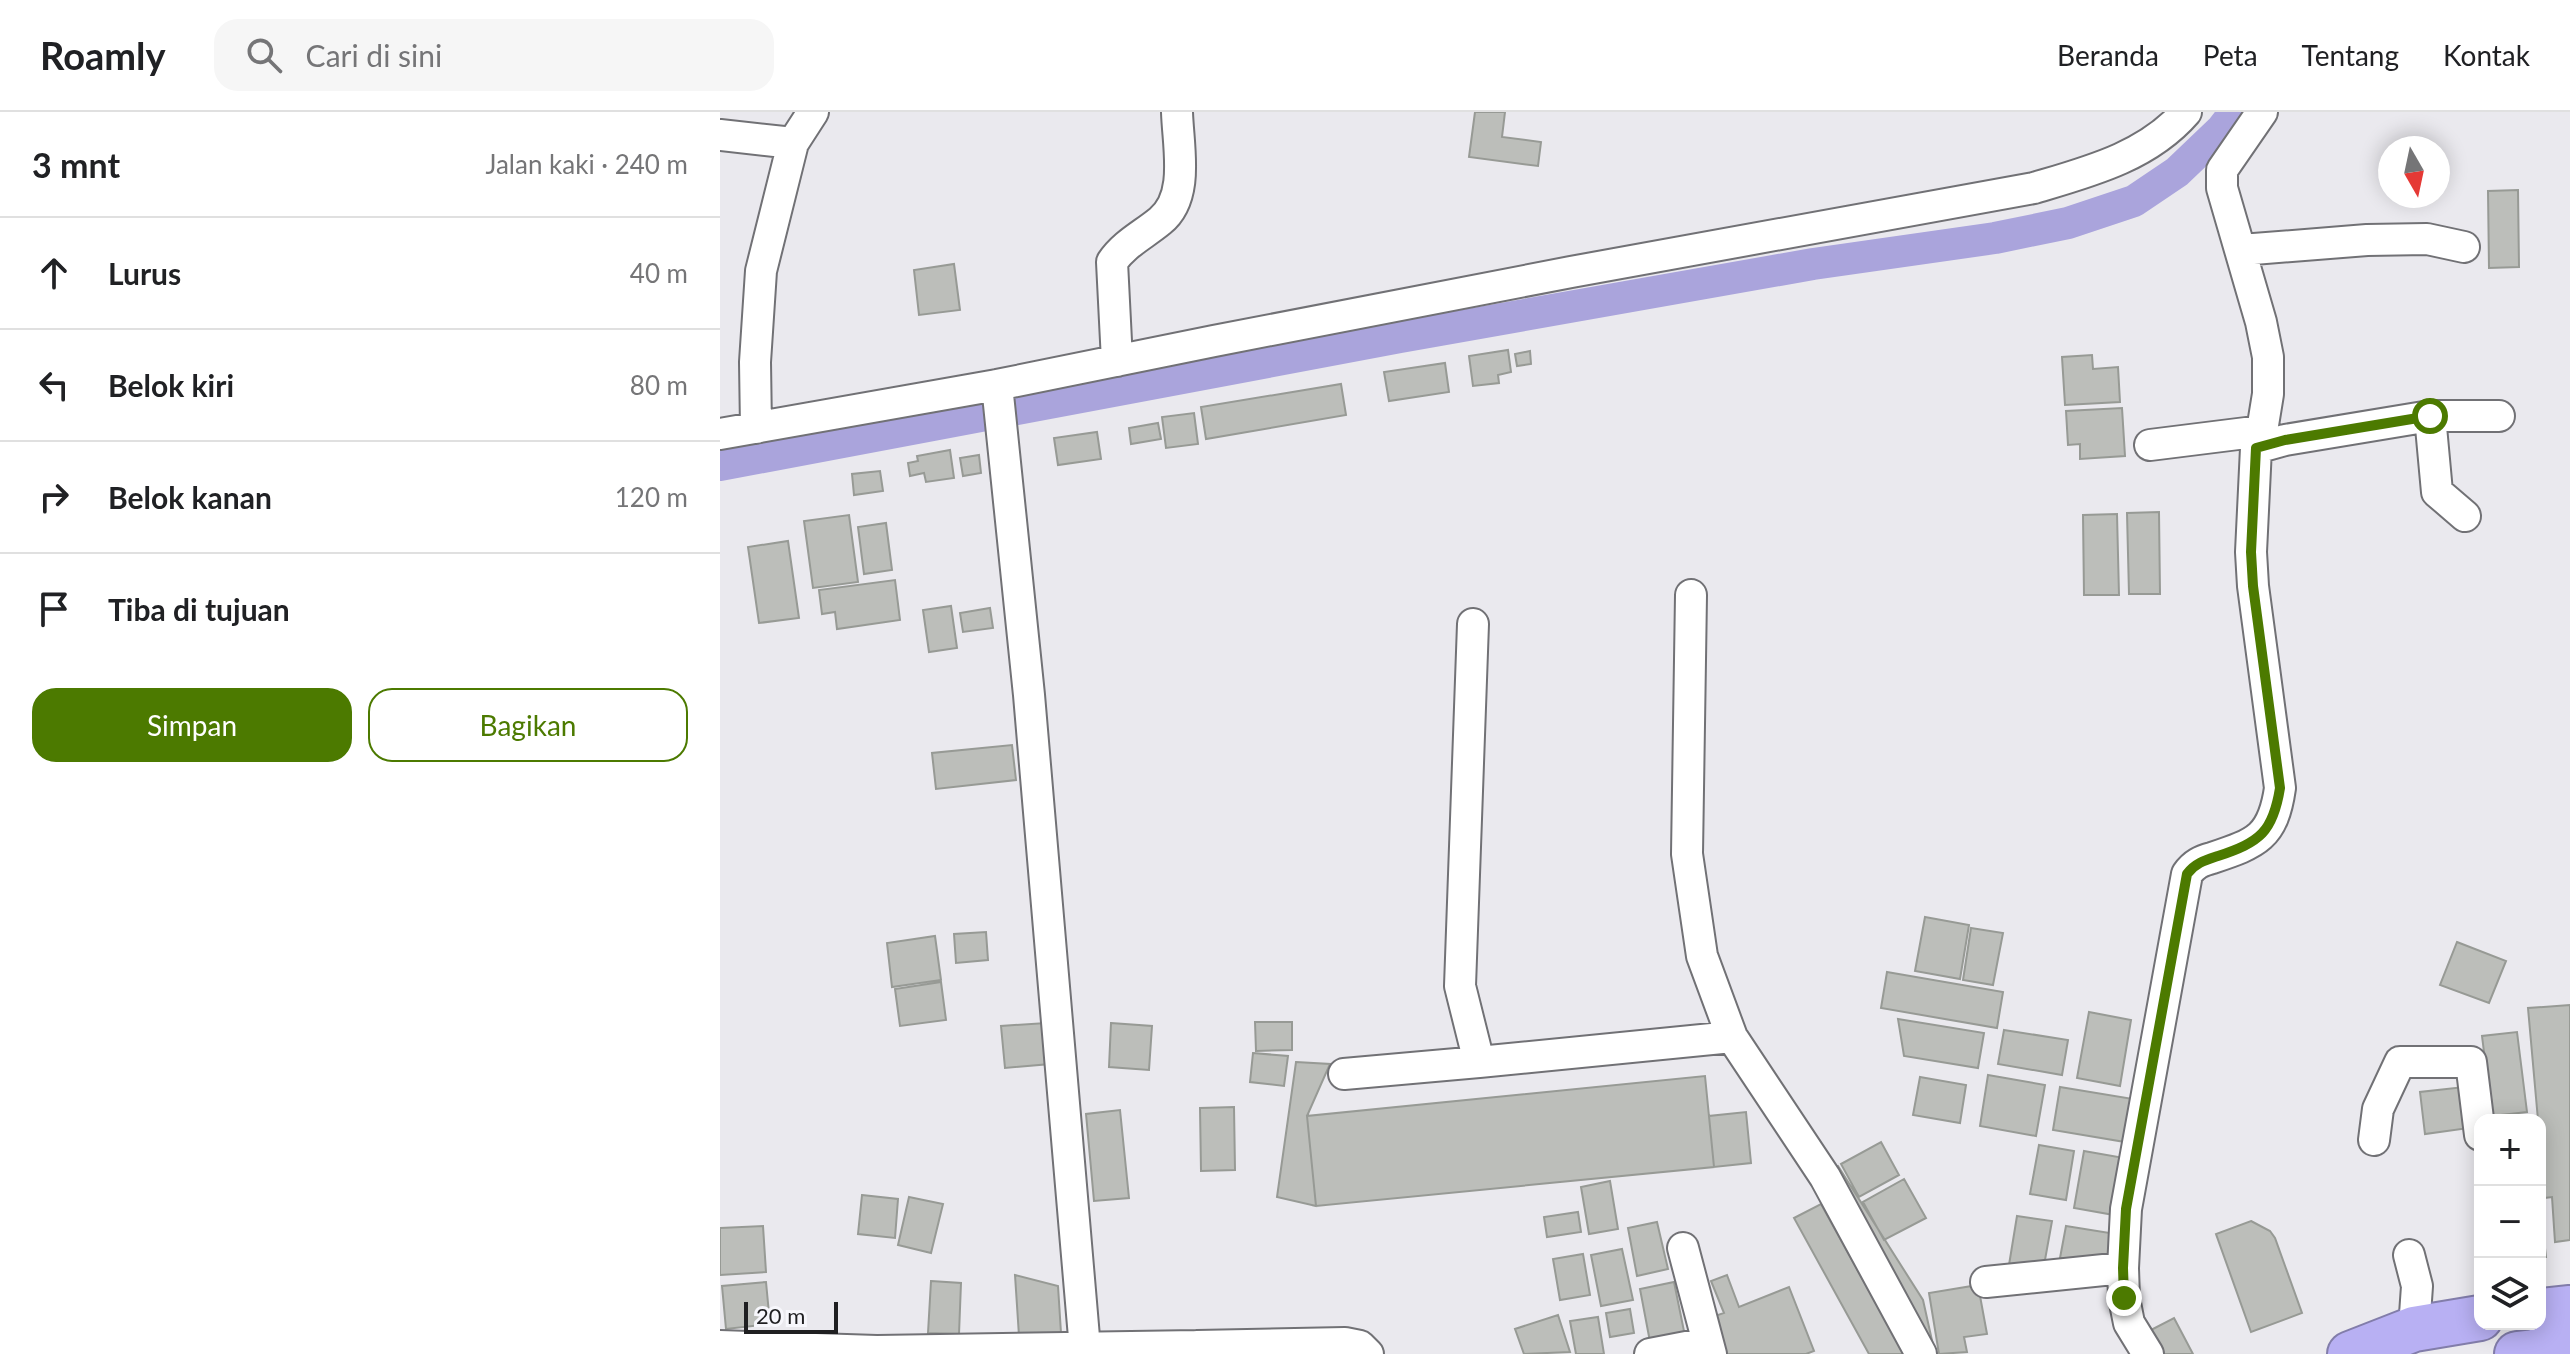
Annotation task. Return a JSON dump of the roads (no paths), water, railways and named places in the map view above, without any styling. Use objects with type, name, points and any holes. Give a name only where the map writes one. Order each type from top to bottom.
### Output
[{"type":"highway","points":[[2546,1310],[2570,1308]]},
{"type":"highway","points":[[2350,1354],[2414,1329],[2474,1319]]},
{"type":"highway","points":[[2517,1354],[2570,1348]]},
{"type":"street","points":[[756,428],[755,362],[761,271],[793,143],[813,112]]},
{"type":"street","points":[[1117,361],[1112,262],[1120,250],[1163,219],[1175,205],[1179,187],[1177,112]]},
{"type":"street","points":[[720,434],[999,393],[1117,361],[1571,272],[2034,188],[2092,170],[2144,148],[2186,112]]},
{"type":"street","points":[[2148,1354],[2129,1323],[2123,1268],[2126,1209],[2187,874],[2199,863],[2240,849],[2263,833],[2273,820],[2280,788],[2251,552],[2259,439],[2268,394],[2268,357],[2222,188],[2222,170],[2262,112]]},
{"type":"street","points":[[720,135],[793,143]]},
{"type":"street","points":[[2241,250],[2367,240],[2427,239],[2464,247]]},
{"type":"street","points":[[999,393],[1085,1349]]},
{"type":"street","points":[[2430,416],[2437,492],[2465,516]]},
{"type":"street","points":[[2150,445],[2285,440],[2430,416],[2499,416]]},
{"type":"street","points":[[1691,595],[1687,854],[1702,956],[1732,1037],[1825,1177],[1921,1354]]},
{"type":"street","points":[[1473,624],[1460,986],[1479,1062]]},
{"type":"street","points":[[1344,1074],[1732,1037]]},
{"type":"street","points":[[2374,1140],[2378,1109],[2400,1062],[2471,1062],[2477,1114]]},
{"type":"street","points":[[1650,1354],[1709,1348],[1683,1248]]},
{"type":"street","points":[[2409,1255],[2417,1286],[2414,1329]]},
{"type":"street","points":[[1986,1282],[2123,1268]]},
{"type":"street","points":[[720,1346],[877,1351],[1197,1350],[1345,1343],[1360,1346],[1368,1354]]},
{"type":"waterway","points":[[720,465],[1400,337],[1813,264],[1995,238],[2068,223],[2134,201],[2177,172],[2222,129],[2235,112]]}]
